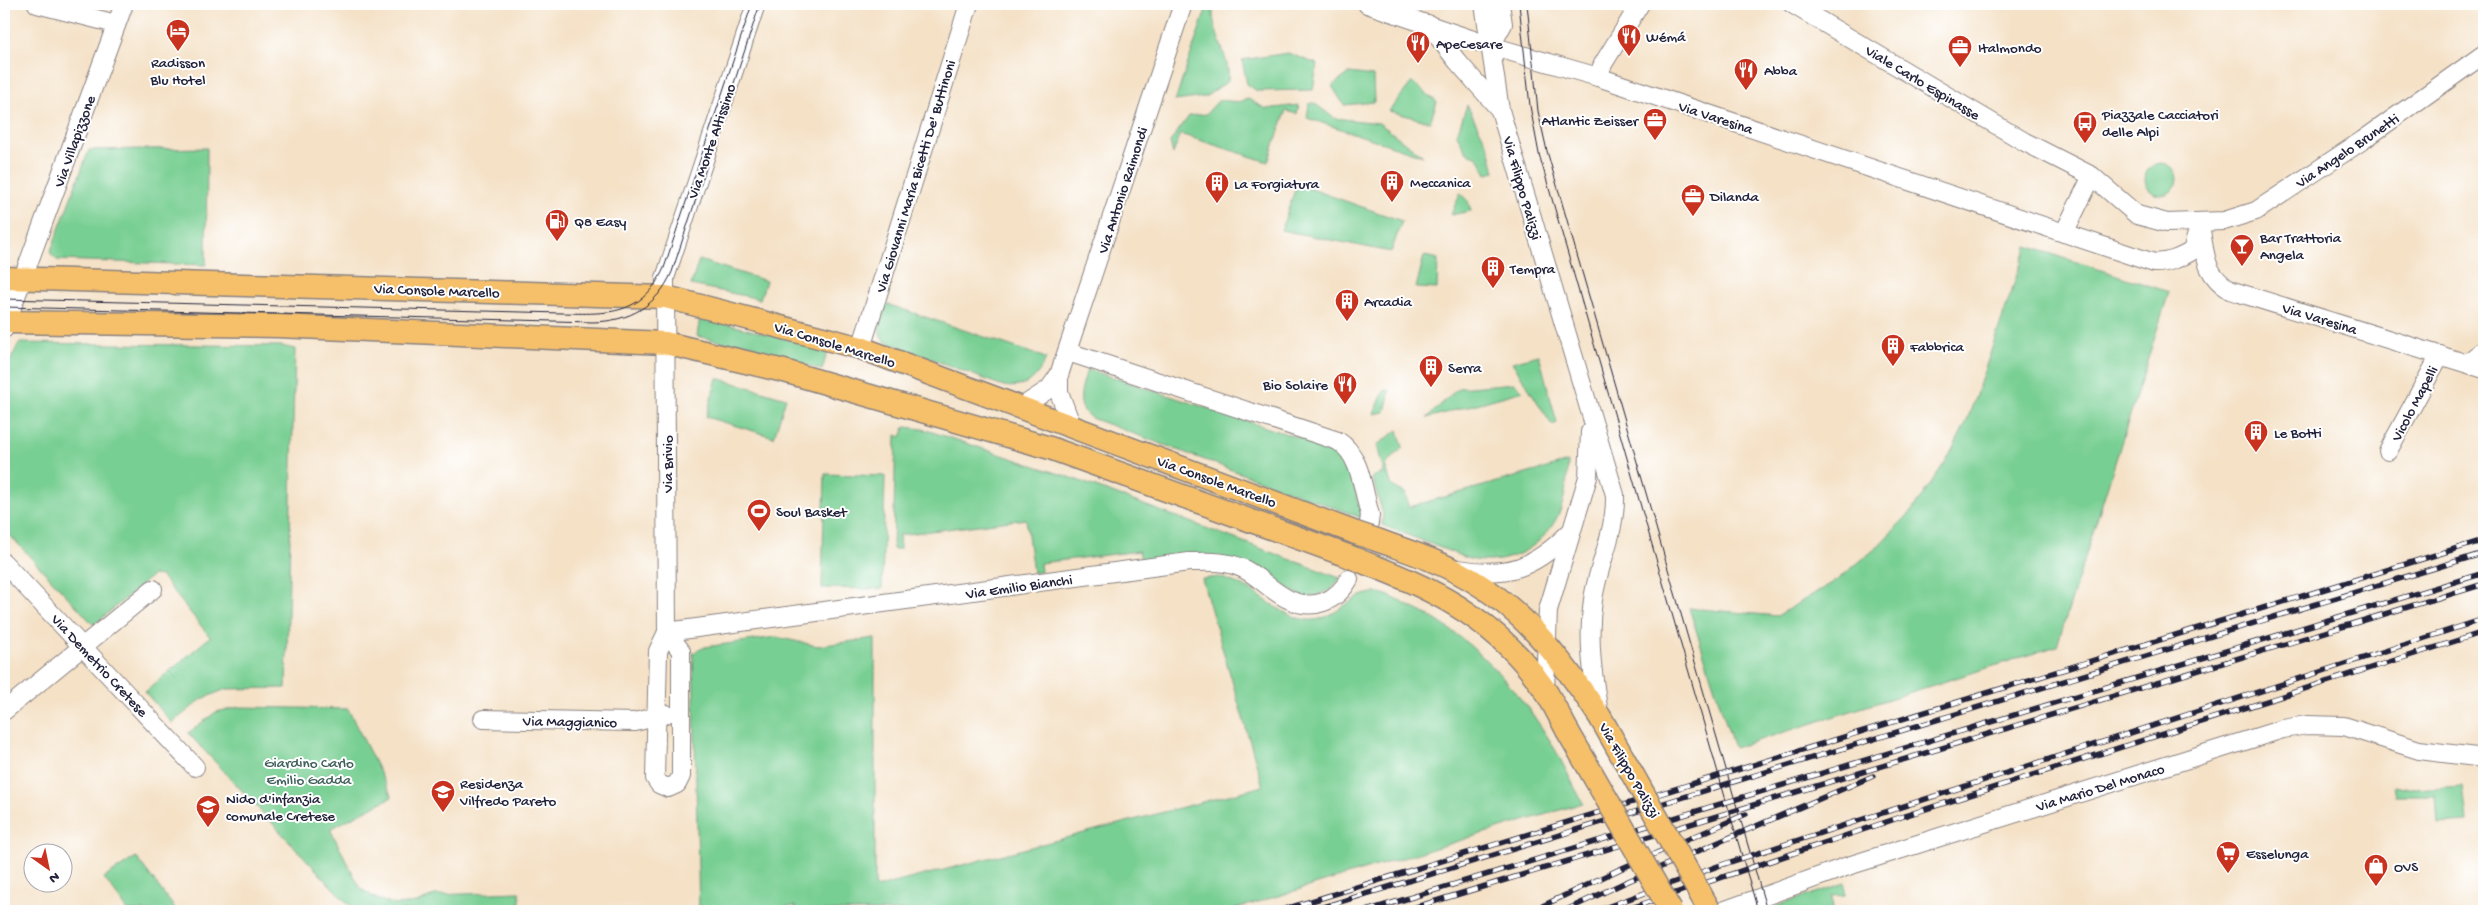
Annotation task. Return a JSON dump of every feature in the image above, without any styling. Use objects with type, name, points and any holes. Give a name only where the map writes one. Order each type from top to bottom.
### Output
[{"type":"main road","name":"Via Console Marcello","points":[[13,278],[666,288],[861,348],[1072,427],[1367,532],[1450,568],[1477,583],[1522,617],[1564,666],[1600,717]]},
{"type":"main road","name":"Via Console Marcello","points":[[5,324],[278,326],[666,342],[784,371],[1050,448],[1396,574],[1464,608],[1508,646],[1545,690]]},
{"type":"main road","points":[[1545,690],[1671,911]]},
{"type":"main road","name":"Via Filippo Palizzi","points":[[1600,717],[1710,911]]},
{"type":"street","points":[[37,4],[116,24]]},
{"type":"street","name":"Via Villapizzone","points":[[5,324],[13,278],[124,4]]},
{"type":"street","name":"Via Monte Altissimo","points":[[666,288],[756,4]]},
{"type":"street","name":"Via Giovanni Maria Bicetti De' Buttinoni","points":[[861,348],[969,4]]},
{"type":"street","name":"Via Antonio Raimondi","points":[[1020,408],[1048,390],[1059,375],[1184,4]]},
{"type":"street","name":"Via Varesina","points":[[1366,4],[1491,46],[1598,77],[2064,233]]},
{"type":"street","name":"Via Filippo Palizzi","points":[[1484,4],[1500,110],[1589,414],[1615,495],[1615,514],[1612,532],[1593,598],[1589,633],[1600,717]]},
{"type":"street","points":[[1491,46],[1502,24],[1500,4]]},
{"type":"street","points":[[1598,77],[1603,64],[1640,4]]},
{"type":"street","name":"Viale Carlo Espinasse","points":[[1792,4],[2055,159],[2092,176]]},
{"type":"street","points":[[1428,24],[1500,110]]},
{"type":"street","name":"Via Angelo Brunetti","points":[[2200,223],[2224,221],[2256,211],[2363,140],[2484,54]]},
{"type":"street","points":[[2092,176],[2137,215],[2167,223],[2200,223],[2192,251],[2180,258],[2164,263],[2154,263],[2064,233],[2092,176]]},
{"type":"street","name":"Via Varesina","points":[[2200,223],[2204,254],[2209,269],[2218,282],[2230,290],[2484,369]]},
{"type":"street","name":"Via Brivio","points":[[666,288],[667,632],[658,651],[655,778],[659,784],[668,788],[677,784],[681,776],[681,651],[667,632]]},
{"type":"street","points":[[2466,363],[2484,350]]},
{"type":"street","points":[[1068,352],[1342,444],[1355,460],[1370,515],[1367,532]]},
{"type":"street","name":"Vicolo Mapelli","points":[[2388,451],[2440,355]]},
{"type":"street","name":"Via Antonio Raimondi","points":[[1059,375],[1059,392],[1072,427]]},
{"type":"street","name":"Via Filippo Palizzi","points":[[1545,690],[1545,643],[1551,596],[1588,477],[1590,454],[1589,414]]},
{"type":"street","points":[[1450,568],[1481,573],[1506,572],[1520,568],[1552,550],[1571,531]]},
{"type":"street","name":"Via Emilio Bianchi","points":[[667,632],[1188,562],[1221,561],[1242,568],[1290,600],[1304,604],[1321,604],[1336,597],[1350,579]]},
{"type":"street","name":"Via Demetrio Cretese","points":[[4,563],[195,767]]},
{"type":"street","points":[[4,711],[83,648],[152,588]]},
{"type":"street","points":[[656,717],[681,710]]},
{"type":"street","name":"Via Maggianico","points":[[483,719],[635,722],[656,717]]},
{"type":"street","name":"Via Mario Del Monaco","points":[[1723,911],[1848,866],[2284,729],[2307,725],[2344,726],[2419,750],[2484,758]]},
{"type":"green space","points":[[1208,4],[1214,4],[1214,23],[1226,62],[1228,81],[1205,97],[1175,101]]},
{"type":"green space","points":[[1288,53],[1317,64],[1313,90],[1257,91],[1247,84],[1242,60]]},
{"type":"green space","points":[[1350,73],[1373,76],[1374,102],[1344,105],[1332,86]]},
{"type":"green space","points":[[1412,82],[1437,102],[1430,122],[1389,111]]},
{"type":"green space","points":[[1248,99],[1266,109],[1299,105],[1297,114],[1286,111],[1268,162],[1180,134],[1173,154],[1170,142],[1189,116],[1206,114],[1219,100],[1238,102]]},
{"type":"green space","points":[[1314,103],[1334,118],[1379,123],[1423,156],[1307,118],[1309,104]]},
{"type":"green space","points":[[1467,105],[1489,148],[1495,172],[1487,174],[1478,157],[1466,152],[1457,134]]},
{"type":"green space","points":[[207,148],[206,265],[57,260],[50,253],[89,150]]},
{"type":"green space","points":[[2161,163],[2167,164],[2172,168],[2176,173],[2176,185],[2172,190],[2167,194],[2161,195],[2155,194],[2150,190],[2146,185],[2145,179],[2146,173],[2150,168],[2155,164]]},
{"type":"green space","points":[[1297,184],[1402,221],[1391,252],[1281,230]]},
{"type":"green space","points":[[1460,193],[1468,201],[1471,211],[1451,215]]},
{"type":"green space","points":[[2027,246],[2169,292],[2057,646],[1734,748],[1689,608],[1777,616],[1837,580],[1875,549],[1911,512],[1948,458],[1967,421]]},
{"type":"green space","points":[[1424,256],[1438,259],[1437,289],[1416,288]]},
{"type":"green space","points":[[699,260],[766,281],[760,299],[691,285]]},
{"type":"green space","points":[[887,304],[1046,358],[1035,377],[1030,381],[1018,386],[1003,386],[884,341],[881,337],[880,328]]},
{"type":"green space","points":[[700,317],[828,350],[822,370],[760,351],[697,336]]},
{"type":"green space","points":[[19,343],[281,346],[295,349],[286,688],[226,689],[202,699],[172,723],[145,692],[210,637],[161,576],[153,575],[94,625],[4,529],[4,373]]},
{"type":"green space","points":[[1539,355],[1557,423],[1552,425],[1512,362]]},
{"type":"green space","points":[[1087,369],[1333,449],[1340,455],[1349,471],[1362,518],[1091,418],[1085,413],[1081,401]]},
{"type":"green space","points":[[717,378],[786,398],[774,437],[706,417]]},
{"type":"green space","points":[[1515,383],[1523,391],[1427,418],[1458,388]]},
{"type":"green space","points":[[1390,390],[1385,412],[1374,414],[1384,391]]},
{"type":"green space","points":[[905,427],[923,429],[1069,477],[1340,578],[1331,590],[1308,598],[1297,594],[1255,567],[1142,564],[1139,551],[1040,563],[1041,572],[1033,573],[1026,519],[899,535],[900,549],[893,549],[896,435],[901,437]]},
{"type":"green space","points":[[1398,430],[1403,447],[1385,466],[1392,486],[1405,493],[1409,507],[1568,462],[1564,499],[1554,523],[1546,534],[1526,550],[1501,560],[1488,561],[1464,557],[1382,525],[1383,514],[1372,477],[1384,473],[1377,445]]},
{"type":"green space","points":[[825,474],[885,476],[882,589],[822,588]]},
{"type":"green space","points":[[1219,577],[1247,588],[1292,616],[1307,620],[1317,620],[1326,617],[1360,596],[1370,593],[1380,593],[1392,597],[1431,618],[1471,646],[1489,663],[1522,701],[1549,739],[1583,803],[1229,911],[796,911],[795,906],[758,911],[699,911],[693,653],[705,647],[776,637],[818,646],[875,638],[875,888],[1263,786],[1202,579]]},
{"type":"green space","name":"Giardino Carlo Emilio Gadda","points":[[239,707],[348,709],[392,797],[330,829],[361,889],[377,899],[396,905],[417,903],[435,895],[520,892],[520,911],[361,911],[347,903],[188,733],[216,712]]},
{"type":"green space","points":[[2394,785],[2415,789],[2463,786],[2467,822],[2438,824],[2436,796],[2396,796]]},
{"type":"green space","points":[[136,857],[177,911],[128,911],[104,878]]},
{"type":"green space","points":[[1845,883],[1845,895],[1832,896],[1833,911],[1778,911],[1777,906]]},
{"type":"tram line","points":[[4,299],[579,313],[609,312],[622,309],[634,304],[645,295],[655,284],[664,268],[752,4]]},
{"type":"tram line","points":[[4,307],[593,322],[619,319],[630,315],[641,309],[659,294],[672,272],[760,4]]},
{"type":"tram line","points":[[1519,4],[1530,106],[1539,154],[1758,911]]},
{"type":"tram line","points":[[1527,4],[1538,111],[1547,151],[1767,911]]},
{"type":"railway","points":[[1279,911],[2484,540]]},
{"type":"railway","points":[[1310,911],[2484,553]]},
{"type":"railway","points":[[1366,911],[2484,573]]},
{"type":"railway","points":[[1403,911],[2484,584]]},
{"type":"railway","points":[[1596,911],[1718,866],[2484,619]]},
{"type":"railway","points":[[1622,911],[1904,816],[2484,632]]},
{"type":"railway","points":[[1564,911],[1626,882],[1873,776]]},
{"type":"railway","points":[[1532,911],[1620,869],[1746,814]]},
{"type":"place","name":"Radisson Blu Hotel","points":[[178,52]]},
{"type":"place","name":"Wémá","points":[[1629,57]]},
{"type":"place","name":"ApeCesare","points":[[1418,64]]},
{"type":"place","name":"Italmondo","points":[[1960,68]]},
{"type":"place","name":"Abba","points":[[1746,91]]},
{"type":"place","name":"Atlantic Zeisser","points":[[1655,141]]},
{"type":"place","name":"Piazzale Cacciatori delle Alpi","points":[[2085,144]]},
{"type":"place","name":"Meccanica","points":[[1392,203]]},
{"type":"place","name":"La Forgiatura","points":[[1217,204]]},
{"type":"place","name":"Dilanda","points":[[1693,217]]},
{"type":"place","name":"Q8 Easy","points":[[557,242]]},
{"type":"place","name":"Bar Trattoria Angela","points":[[2242,267]]},
{"type":"place","name":"Tempra","points":[[1493,289]]},
{"type":"place","name":"Arcadia","points":[[1347,322]]},
{"type":"place","name":"Fabbrica","points":[[1893,367]]},
{"type":"place","name":"Serra","points":[[1431,388]]},
{"type":"place","name":"Bio Solaire","points":[[1345,405]]},
{"type":"place","name":"Le Botti","points":[[2256,453]]},
{"type":"place","name":"Soul Basket","points":[[759,532]]},
{"type":"place","name":"Residenza Vilfredo Pareto","points":[[443,813]]},
{"type":"place","name":"Nido d'infanzia comunale Cretese","points":[[208,828]]},
{"type":"place","name":"Esselunga","points":[[2228,874]]},
{"type":"place","name":"OVS","points":[[2376,887]]}]
